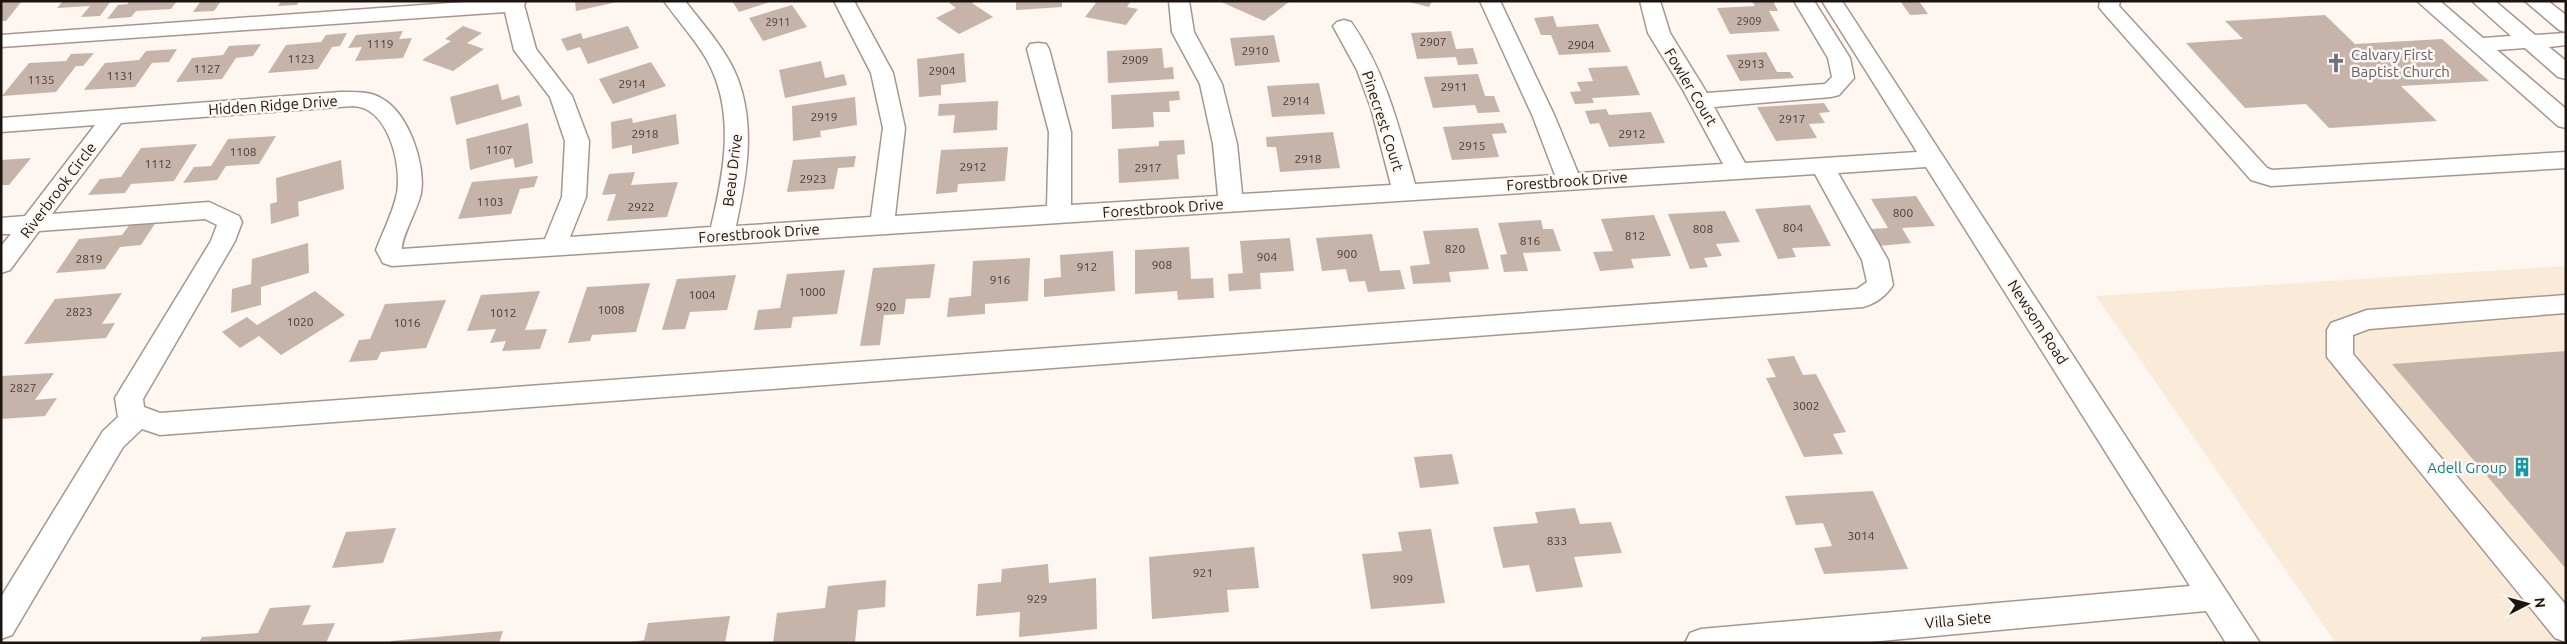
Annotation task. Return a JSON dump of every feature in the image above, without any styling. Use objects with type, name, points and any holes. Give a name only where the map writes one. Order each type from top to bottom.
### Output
[{"type":"street","name":"Beau Drive","points":[[674,1],[716,56],[724,71],[734,104],[737,126],[736,157],[733,187],[721,235]]},
{"type":"street","points":[[844,1],[882,73],[894,128],[882,225]]},
{"type":"street","points":[[1179,1],[1183,32],[1211,84],[1226,144],[1231,203]]},
{"type":"street","points":[[1490,1],[1506,41],[1544,118],[1569,181]]},
{"type":"street","name":"Fowler Court","points":[[1650,1],[1658,33],[1700,101],[1738,171]]},
{"type":"street","points":[[1700,101],[1831,90],[1843,78],[1839,58],[1804,1]]},
{"type":"street","name":"Newsom Road","points":[[1832,1],[2244,643]]},
{"type":"street","points":[[2110,1],[2109,7],[2259,174],[2271,178],[2566,160]]},
{"type":"street","points":[[2427,1],[2566,121]]},
{"type":"street","points":[[2482,1],[2566,72]]},
{"type":"street","points":[[2535,1],[2566,26]]},
{"type":"street","points":[[1,41],[515,3],[525,50],[561,96],[577,141],[574,197],[554,247]]},
{"type":"street","name":"Pinecrest Court","points":[[1344,26],[1371,78],[1382,108],[1405,192]]},
{"type":"street","points":[[2477,45],[2566,39]]},
{"type":"street","points":[[1038,49],[1060,132],[1059,215]]},
{"type":"street","name":"Hidden Ridge Drive","points":[[1,125],[340,99],[355,99],[374,103],[381,109],[399,135],[407,158],[410,184],[388,250],[392,257]]},
{"type":"street","name":"Riverbrook Circle","points":[[1,264],[114,116]]},
{"type":"street","name":"Forestbrook Drive","points":[[392,257],[1934,159]]},
{"type":"street","points":[[1,226],[209,210],[230,222],[223,241],[128,398],[131,414],[160,424],[1863,298],[1880,284],[1876,260],[1822,166]]},
{"type":"street","points":[[2566,304],[2366,320],[2340,330],[2340,357],[2566,628]]},
{"type":"street","points":[[1,626],[113,439],[137,416]]},
{"type":"street","name":"Villa Siete","points":[[1701,643],[2214,597]]},
{"type":"shaded area","points":[[2566,266],[2566,643],[2336,643],[2096,296]]},
{"type":"building","points":[[1,1],[22,1],[6,21],[1,21]]},
{"type":"building","points":[[63,1],[111,1],[100,16],[81,17],[90,6],[57,8]]},
{"type":"building","points":[[130,1],[177,1],[171,9],[136,11],[131,17],[107,19],[118,5],[127,4]]},
{"type":"building","points":[[201,1],[221,1],[214,11],[193,12]]},
{"type":"building","points":[[281,1],[299,1],[297,5],[278,6]]},
{"type":"building","points":[[575,1],[617,1],[617,2],[576,11]]},
{"type":"building","points":[[732,1],[770,1],[770,2],[739,12]]},
{"type":"building","points":[[947,1],[975,1],[972,3],[993,17],[959,34],[936,18],[956,8]]},
{"type":"building","points":[[1016,1],[1062,1],[1062,7],[1016,10]]},
{"type":"building","points":[[1092,1],[1131,1],[1127,7],[1138,9],[1126,25],[1085,17],[1096,3]]},
{"type":"building","points":[[1219,1],[1290,1],[1264,21]]},
{"type":"building","points":[[1405,1],[1432,1],[1429,7]]},
{"type":"building","points":[[1752,1],[1773,1],[1778,11],[1769,11],[1780,31],[1730,34],[1717,8],[1755,6]]},
{"type":"building","points":[[1900,1],[1919,1],[1928,14],[1910,15]]},
{"type":"building","points":[[792,5],[807,27],[763,41],[749,18]]},
{"type":"building","name":"Calvary First Baptist Church","points":[[2325,15],[2355,44],[2442,39],[2489,81],[2401,86],[2437,121],[2329,128],[2306,104],[2245,108],[2186,43],[2243,39],[2225,21]]},
{"type":"building","points":[[1553,16],[1557,27],[1598,24],[1611,52],[1559,55],[1551,35],[1541,35],[1534,18]]},
{"type":"building","points":[[463,26],[482,33],[467,43],[484,49],[453,71],[422,60],[451,41],[445,39]]},
{"type":"building","points":[[628,26],[639,48],[588,64],[580,47],[567,51],[561,39],[581,33],[583,39]]},
{"type":"building","points":[[403,31],[399,39],[412,38],[403,58],[355,61],[362,47],[348,48],[356,35]]},
{"type":"building","points":[[1451,31],[1456,49],[1473,48],[1478,64],[1458,65],[1456,57],[1417,59],[1411,33]]},
{"type":"building","points":[[347,33],[340,46],[332,47],[318,69],[268,73],[286,45],[321,42],[326,35]]},
{"type":"building","points":[[1274,35],[1280,62],[1235,66],[1230,38]]},
{"type":"building","points":[[261,44],[253,56],[236,58],[222,79],[176,82],[192,58],[223,55],[229,46]]},
{"type":"building","points":[[1162,48],[1164,68],[1173,67],[1174,79],[1108,83],[1107,51]]},
{"type":"building","points":[[177,49],[169,62],[152,63],[135,87],[84,90],[105,63],[139,60],[146,51]]},
{"type":"building","points":[[1766,52],[1777,72],[1790,72],[1794,78],[1740,81],[1726,55]]},
{"type":"building","points":[[94,53],[83,66],[76,66],[56,92],[2,96],[29,63],[66,61],[71,54]]},
{"type":"building","points":[[964,53],[966,82],[941,85],[941,95],[919,97],[917,59]]},
{"type":"building","points":[[821,61],[825,78],[844,74],[847,85],[785,98],[779,70]]},
{"type":"building","points":[[651,62],[666,86],[613,104],[599,79]]},
{"type":"building","points":[[1627,66],[1640,95],[1592,98],[1594,103],[1575,104],[1570,92],[1581,91],[1577,82],[1593,81],[1588,68]]},
{"type":"building","points":[[1478,74],[1485,96],[1494,96],[1500,112],[1478,113],[1475,105],[1433,108],[1424,77]]},
{"type":"building","points":[[1319,83],[1325,114],[1272,117],[1267,86]]},
{"type":"building","points":[[498,84],[502,100],[519,95],[522,106],[456,125],[450,97]]},
{"type":"building","points":[[1179,91],[1180,100],[1169,101],[1170,112],[1153,112],[1154,127],[1112,129],[1111,95]]},
{"type":"building","points":[[855,97],[857,125],[820,131],[821,137],[793,141],[792,106]]},
{"type":"building","points":[[998,101],[997,130],[953,133],[955,115],[938,116],[939,104]]},
{"type":"building","points":[[1824,103],[1830,112],[1819,113],[1825,123],[1809,124],[1817,138],[1776,141],[1757,107]]},
{"type":"building","points":[[1606,109],[1609,115],[1651,112],[1665,143],[1609,147],[1599,123],[1590,124],[1585,111]]},
{"type":"building","points":[[676,114],[679,144],[632,154],[632,145],[612,149],[611,122],[632,118],[633,123]]},
{"type":"building","points":[[528,123],[533,163],[515,168],[513,158],[470,170],[466,139]]},
{"type":"building","points":[[1503,123],[1507,133],[1492,134],[1499,157],[1452,160],[1443,127]]},
{"type":"building","points":[[1333,132],[1340,168],[1280,172],[1276,147],[1267,147],[1266,137]]},
{"type":"building","points":[[276,136],[259,164],[226,166],[217,180],[183,183],[194,167],[211,166],[228,139]]},
{"type":"building","points":[[1184,140],[1185,154],[1177,155],[1179,179],[1119,183],[1118,149],[1159,146],[1159,141]]},
{"type":"building","points":[[197,144],[174,181],[131,184],[125,193],[88,195],[100,179],[121,177],[141,148]]},
{"type":"building","points":[[1008,147],[1005,181],[958,184],[957,192],[936,194],[941,150]]},
{"type":"building","points":[[856,156],[854,167],[838,168],[834,189],[787,192],[793,160]]},
{"type":"building","points":[[31,158],[9,185],[1,185],[1,160]]},
{"type":"building","points":[[341,160],[344,189],[298,202],[299,216],[271,224],[270,204],[277,202],[276,178]]},
{"type":"building","points":[[635,172],[631,185],[678,182],[667,217],[607,221],[616,194],[602,195],[609,174]]},
{"type":"building","points":[[538,176],[534,187],[520,189],[511,214],[458,219],[472,182]]},
{"type":"building","points":[[1916,196],[1935,226],[1902,228],[1911,243],[1879,246],[1870,229],[1888,228],[1871,199]]},
{"type":"building","points":[[1810,205],[1831,246],[1792,248],[1796,257],[1778,259],[1755,209]]},
{"type":"building","points":[[1725,211],[1740,242],[1716,244],[1722,256],[1704,258],[1708,267],[1690,269],[1668,214]]},
{"type":"building","points":[[1654,215],[1671,256],[1631,259],[1634,268],[1600,271],[1593,252],[1613,251],[1601,219]]},
{"type":"building","points":[[1541,220],[1543,229],[1553,229],[1561,251],[1523,253],[1528,271],[1504,272],[1500,255],[1507,254],[1498,223]]},
{"type":"building","points":[[156,222],[141,245],[120,247],[105,269],[56,273],[79,239],[122,235],[130,224]]},
{"type":"building","points":[[1478,228],[1489,269],[1449,272],[1451,282],[1413,284],[1410,266],[1430,264],[1423,231]]},
{"type":"building","points":[[1372,234],[1380,271],[1400,270],[1405,289],[1368,292],[1365,281],[1349,282],[1346,269],[1322,271],[1316,238]]},
{"type":"building","points":[[1290,238],[1294,271],[1260,273],[1261,289],[1229,291],[1228,274],[1243,273],[1240,241]]},
{"type":"building","points":[[308,243],[309,273],[261,287],[261,305],[231,313],[232,289],[251,284],[252,259]]},
{"type":"building","points":[[1189,247],[1191,279],[1213,278],[1214,298],[1178,300],[1177,291],[1135,294],[1135,250]]},
{"type":"building","points":[[1113,251],[1115,291],[1044,297],[1044,279],[1061,277],[1060,255]]},
{"type":"building","points":[[1030,258],[1028,301],[985,304],[985,314],[947,317],[949,298],[971,296],[973,261]]},
{"type":"building","points":[[935,264],[930,298],[906,299],[904,314],[884,315],[880,345],[860,346],[873,268]]},
{"type":"building","points":[[845,270],[837,314],[793,317],[791,328],[754,330],[758,310],[780,308],[787,274]]},
{"type":"building","points":[[736,275],[727,310],[690,312],[685,329],[662,330],[677,279]]},
{"type":"building","points":[[650,283],[636,332],[592,335],[590,341],[568,343],[587,287]]},
{"type":"building","points":[[315,291],[345,315],[281,355],[259,336],[240,348],[222,332],[247,317],[257,325]]},
{"type":"building","points":[[540,291],[525,330],[547,329],[540,349],[502,351],[506,341],[490,343],[496,329],[467,331],[481,295]]},
{"type":"building","points":[[122,293],[102,324],[115,323],[106,338],[24,344],[55,299]]},
{"type":"building","points":[[446,300],[426,348],[381,352],[377,360],[349,362],[359,340],[370,339],[385,304]]},
{"type":"building","name":"Adell Group","points":[[2566,351],[2566,569],[2392,364]]},
{"type":"building","points":[[1794,356],[1803,375],[1816,374],[1846,432],[1833,434],[1843,454],[1804,457],[1766,378],[1776,377],[1767,359]]},
{"type":"building","points":[[54,373],[35,400],[57,398],[45,416],[1,419],[1,376]]},
{"type":"building","points":[[1452,454],[1459,484],[1420,488],[1414,457]]},
{"type":"building","points":[[1873,491],[1908,569],[1824,574],[1814,548],[1832,546],[1823,523],[1796,525],[1785,496]]},
{"type":"building","points":[[1575,508],[1580,524],[1611,522],[1622,553],[1574,557],[1583,587],[1536,592],[1529,565],[1503,568],[1493,527],[1538,523],[1535,512]]},
{"type":"building","points":[[396,528],[383,563],[332,568],[346,532]]},
{"type":"building","points":[[1431,529],[1445,603],[1371,609],[1362,554],[1402,551],[1398,532]]},
{"type":"building","points":[[1254,547],[1259,588],[1227,590],[1229,612],[1152,619],[1149,557]]},
{"type":"building","points":[[1048,564],[1049,583],[1096,578],[1097,629],[1019,637],[1020,612],[976,616],[978,584],[1001,582],[1002,569]]},
{"type":"building","points":[[886,580],[885,607],[858,610],[855,643],[773,643],[777,613],[825,608],[828,586]]},
{"type":"building","points":[[311,605],[302,625],[335,623],[326,643],[199,643],[202,637],[258,633],[270,608]]},
{"type":"building","points":[[730,616],[725,643],[625,643],[644,640],[648,623]]},
{"type":"building","points":[[503,631],[499,643],[391,643],[391,641]]},
{"type":"place","name":"Calvary First Baptist Church","points":[[2336,63]]},
{"type":"place","name":"Adell Group","points":[[2522,467]]}]
